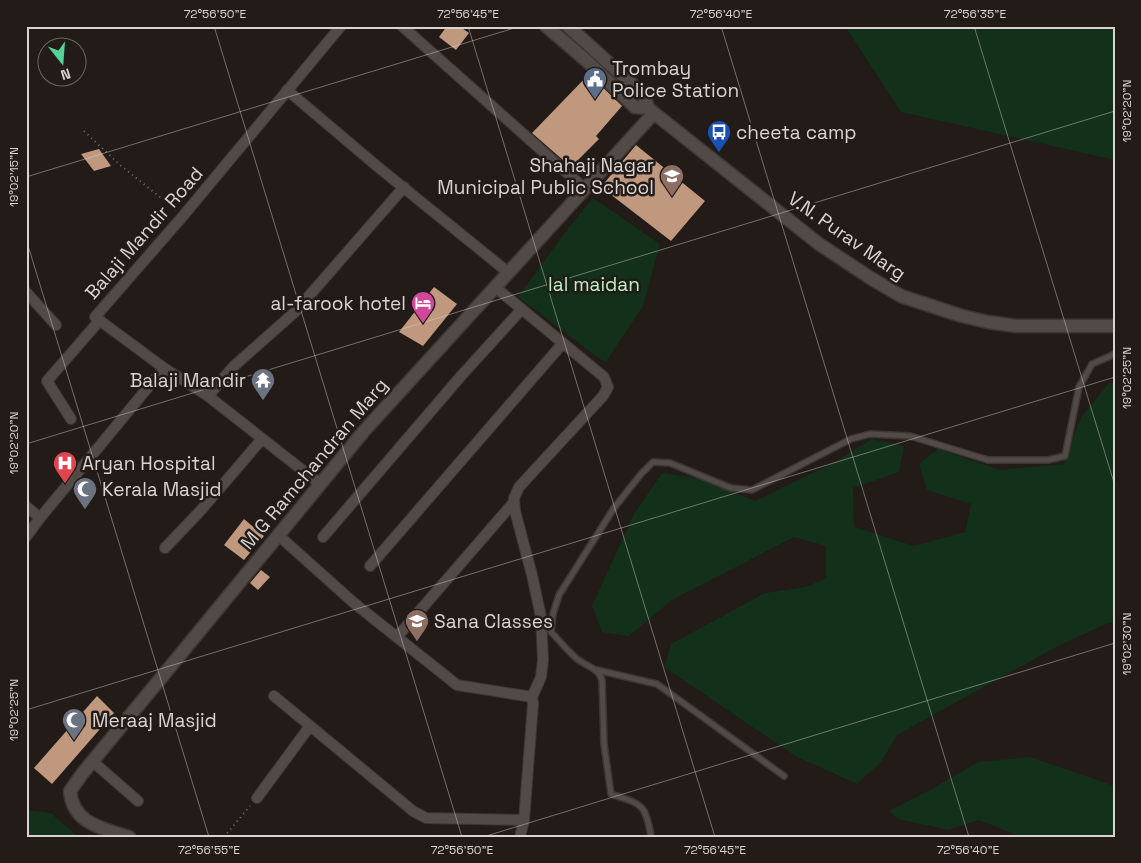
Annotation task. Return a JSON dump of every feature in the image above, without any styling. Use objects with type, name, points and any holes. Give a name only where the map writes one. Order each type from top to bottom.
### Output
[{"type":"street","name":"Balaji Mandir Road","points":[[320,484],[208,396],[164,368],[95,317],[184,216],[341,26]]},
{"type":"street","points":[[402,26],[521,134],[584,188]]},
{"type":"street","name":"V.N. Purav Marg","points":[[546,26],[636,107],[651,110]]},
{"type":"street","name":"V.N. Purav Marg","points":[[568,26],[644,95],[651,110],[819,244],[900,296],[962,316],[1016,326],[1115,326]]},
{"type":"street","points":[[588,62],[598,52]]},
{"type":"street","points":[[287,90],[509,273]]},
{"type":"street","name":"M G Ramchandran Marg","points":[[129,837],[94,825],[81,817],[73,806],[70,791],[92,761],[364,431],[509,273],[651,110]]},
{"type":"street","points":[[208,396],[234,366],[295,312],[404,187]]},
{"type":"street","points":[[495,287],[604,377],[608,387],[603,396],[519,487],[514,498],[515,511],[541,618],[543,660],[541,677],[532,697],[524,820],[520,837]]},
{"type":"street","points":[[26,292],[56,325]]},
{"type":"street","points":[[324,538],[461,376],[522,309]]},
{"type":"street","points":[[71,419],[47,381],[100,320]]},
{"type":"street","points":[[370,566],[563,343]]},
{"type":"street","points":[[26,537],[164,368]]},
{"type":"street","points":[[165,548],[202,509],[262,438]]},
{"type":"street","points":[[397,637],[514,502]]},
{"type":"street","points":[[26,506],[40,518]]},
{"type":"street","points":[[278,536],[354,603],[457,686],[532,697]]},
{"type":"street","points":[[274,696],[413,811],[426,818],[524,820]]},
{"type":"street","points":[[257,798],[310,726]]},
{"type":"street","points":[[92,761],[138,801]]},
{"type":"lane","points":[[784,776],[657,684],[596,670],[577,659],[551,632],[553,614],[559,595],[614,508],[653,462],[670,463],[731,488],[752,490],[851,439],[870,434],[910,436],[988,460],[1048,460],[1065,456],[1080,387],[1092,364],[1115,354]]},
{"type":"lane","points":[[596,670],[602,680],[604,744],[611,794],[639,804],[648,818],[651,837]]},
{"type":"path","points":[[84,131],[120,165],[184,216]]},
{"type":"path","points":[[224,837],[257,798]]},
{"type":"green space","points":[[845,26],[1115,26],[1115,160],[901,112]]},
{"type":"green space","name":"lal maidan","points":[[593,198],[660,244],[643,306],[605,363],[518,297],[566,231]]},
{"type":"green space","points":[[1109,383],[1115,383],[1115,623],[1108,623],[1058,646],[897,735],[881,762],[857,784],[797,757],[664,667],[671,644],[765,593],[806,587],[826,578],[826,546],[794,537],[672,600],[629,636],[602,632],[592,606],[634,514],[662,473],[701,479],[755,501],[833,463],[872,439],[904,446],[899,472],[853,488],[854,527],[914,546],[965,532],[971,504],[927,490],[919,464],[938,449],[1000,470],[1064,464],[1081,417]]},
{"type":"green space","points":[[1030,757],[1115,786],[1115,837],[1021,837],[979,820],[948,830],[898,819],[889,811],[978,762]]},
{"type":"green space","points":[[26,810],[51,813],[78,837],[26,837]]},
{"type":"building","points":[[447,26],[459,26],[469,33],[456,50],[439,37]]},
{"type":"building","points":[[589,74],[622,106],[596,136],[599,139],[571,167],[532,133]]},
{"type":"building","points":[[636,145],[705,201],[671,241],[601,187]]},
{"type":"building","points":[[99,149],[111,166],[94,171],[81,154]]},
{"type":"building","name":"al-farook hotel","points":[[434,287],[457,304],[423,346],[399,332]]},
{"type":"building","points":[[244,519],[264,536],[244,560],[224,545]]},
{"type":"building","points":[[261,570],[270,577],[258,590],[250,583]]},
{"type":"building","name":"Meraaj Masjid","points":[[97,696],[114,713],[52,784],[34,768]]},
{"type":"place","name":"Trombay Police Station","points":[[595,100]]},
{"type":"place","name":"cheeta camp","points":[[719,153]]},
{"type":"place","name":"Shahaji Nagar Municipal Public School","points":[[672,197]]},
{"type":"place","name":"al-farook hotel","points":[[423,324]]},
{"type":"place","name":"Balaji Mandir","points":[[263,401]]},
{"type":"place","name":"Aryan Hospital","points":[[65,484]]},
{"type":"place","name":"Kerala Masjid","points":[[85,510]]},
{"type":"place","name":"Sana Classes","points":[[417,642]]},
{"type":"place","name":"Meraaj Masjid","points":[[74,741]]}]
